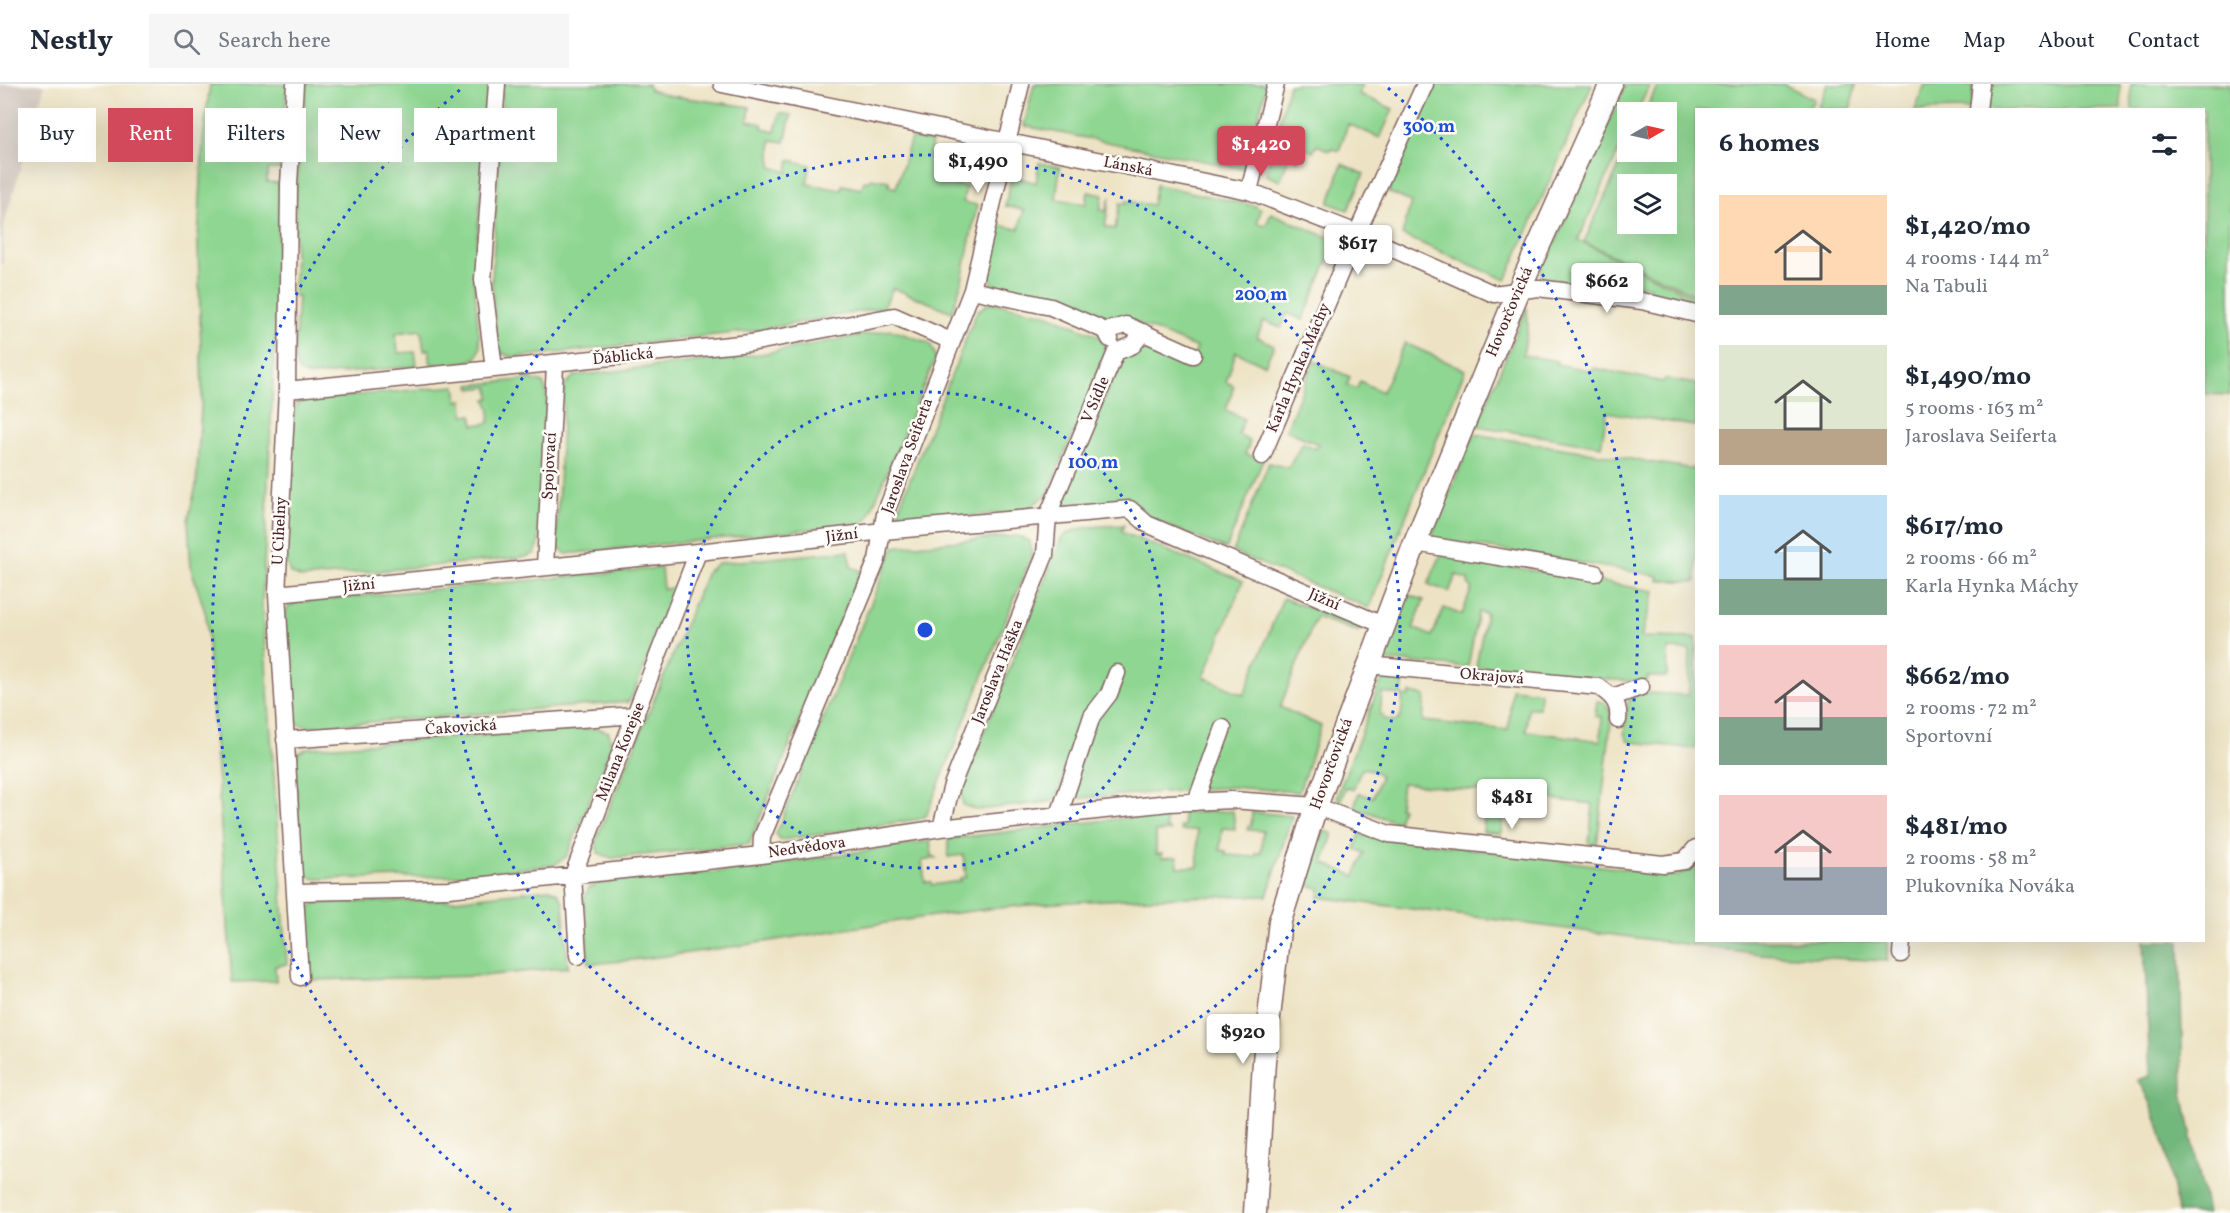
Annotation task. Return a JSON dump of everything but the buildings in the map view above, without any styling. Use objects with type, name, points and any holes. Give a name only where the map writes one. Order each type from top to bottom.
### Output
[{"type":"street","name":"U Cihelny","points":[[295,84],[289,184],[287,390],[277,594],[285,741],[297,892],[300,977]]},
{"type":"street","points":[[494,369],[483,279],[497,84]]},
{"type":"street","name":"Lánská","points":[[722,84],[1249,191],[1357,233],[1494,294],[1538,288],[1642,301],[1695,314]]},
{"type":"street","name":"Jaroslava Seiferta","points":[[761,855],[762,837],[877,560],[885,514],[972,290],[1021,84]]},
{"type":"street","points":[[1249,191],[1276,84]]},
{"type":"street","name":"Karla Hynka Máchy","points":[[1262,456],[1357,233],[1425,84]]},
{"type":"street","name":"Hovorčovická","points":[[1255,1213],[1264,1060],[1280,921],[1316,806],[1415,543],[1518,292],[1611,84]]},
{"type":"street","points":[[1978,108],[1981,84]]},
{"type":"street","points":[[972,290],[1051,308],[1106,331],[1126,326],[1193,355]]},
{"type":"street","name":"Ďáblická","points":[[287,390],[555,365],[750,343],[894,316],[951,341]]},
{"type":"street","points":[[1106,331],[1116,352],[1133,345],[1143,332]]},
{"type":"street","name":"V Sídle","points":[[1048,515],[1116,352]]},
{"type":"street","name":"Spojovací","points":[[545,567],[555,365]]},
{"type":"street","name":"Jižní","points":[[277,594],[883,531],[1130,508],[1147,524],[1383,625]]},
{"type":"street","name":"Jaroslava Haška","points":[[941,828],[952,785],[1045,555],[1048,515]]},
{"type":"street","points":[[1415,543],[1595,573]]},
{"type":"street","name":"Milana Korejse","points":[[578,956],[573,875],[698,552]]},
{"type":"street","name":"Okrajová","points":[[1368,665],[1599,687],[1613,697]]},
{"type":"street","points":[[1059,815],[1092,716],[1109,694],[1117,673]]},
{"type":"street","points":[[1618,720],[1619,710],[1613,697],[1641,687]]},
{"type":"street","name":"Čakovická","points":[[285,741],[636,715]]},
{"type":"street","points":[[1196,802],[1223,728]]},
{"type":"street","name":"Nedvědova","points":[[297,892],[449,889],[761,855],[941,828],[1231,800],[1316,806],[1389,834],[1401,836],[1663,864],[1684,861],[1695,849]]},
{"type":"shaded area","points":[[0,84],[45,84],[38,108],[18,108],[18,162],[22,162],[3,228],[3,264],[0,263]]},
{"type":"green space","points":[[210,84],[287,84],[285,108],[207,108]]},
{"type":"green space","points":[[307,84],[489,84],[487,108],[414,108],[414,162],[483,162],[474,280],[480,347],[477,357],[467,362],[431,365],[429,349],[424,350],[421,330],[396,333],[398,353],[415,352],[417,366],[310,376],[299,372],[294,359],[298,296],[294,296],[296,189],[299,162],[306,162],[304,108]]},
{"type":"green space","points":[[503,84],[648,84],[650,90],[672,96],[750,107],[748,121],[762,124],[762,128],[775,131],[780,113],[791,115],[785,142],[771,140],[771,167],[788,172],[789,160],[810,165],[807,184],[841,190],[842,185],[861,189],[864,181],[869,182],[870,178],[889,181],[889,186],[896,188],[911,138],[932,142],[929,158],[938,160],[942,165],[937,181],[966,187],[963,202],[977,205],[962,280],[952,312],[893,288],[884,307],[759,330],[513,357],[503,354],[497,347],[492,280],[499,162],[557,162],[557,108],[502,108]]},
{"type":"green space","points":[[1034,84],[1267,84],[1245,169],[1024,126]]},
{"type":"green space","points":[[1289,84],[1363,84],[1359,94],[1393,109],[1380,138],[1348,124],[1339,151],[1331,148],[1330,151],[1317,145],[1313,152],[1304,147],[1298,160],[1289,157],[1280,181],[1266,175]]},
{"type":"green space","points":[[1436,84],[1592,84],[1506,280],[1402,235],[1411,202],[1388,192]]},
{"type":"green space","points":[[1626,84],[1650,84],[1642,102],[1618,102]]},
{"type":"green space","points":[[1658,84],[1783,84],[1814,99],[1810,108],[1695,108],[1695,295],[1584,242],[1621,162],[1677,162],[1677,102],[1650,102]]},
{"type":"green space","points":[[1828,84],[1856,84],[1850,108],[1817,108]]},
{"type":"green space","points":[[1925,84],[1974,84],[1971,108],[1916,108]]},
{"type":"green space","points":[[1988,84],[2120,84],[2121,108],[1986,108]]},
{"type":"green space","points":[[2131,84],[2230,84],[2230,395],[2205,394],[2205,108],[2132,108]]},
{"type":"green space","points":[[1617,104],[1617,155],[1578,240],[1695,298],[1695,311],[1647,297],[1650,287],[1628,283],[1625,294],[1541,277],[1542,262],[1550,244],[1555,243]]},
{"type":"green space","points":[[205,124],[205,162],[281,162],[280,169],[268,169],[267,182],[279,183],[277,298],[262,606],[287,964],[275,966],[276,981],[232,982],[206,615],[191,568],[188,520],[196,486],[202,394],[198,241]]},
{"type":"green space","points":[[1039,163],[1060,167],[1056,199],[1086,204],[1088,192],[1103,195],[1100,210],[1106,211],[1110,197],[1105,227],[1115,229],[1120,203],[1125,204],[1126,201],[1152,205],[1156,185],[1255,206],[1261,210],[1257,223],[1266,225],[1271,213],[1336,241],[1303,320],[1287,313],[1281,328],[1264,321],[1257,337],[1274,345],[1265,365],[1236,352],[1226,382],[1234,386],[1226,410],[1244,419],[1238,434],[1250,442],[1245,454],[1263,460],[1226,549],[1153,520],[1133,501],[1067,507],[1064,498],[1121,358],[1152,347],[1191,363],[1197,348],[1123,317],[1106,323],[996,288],[987,274],[998,225],[1019,229],[1024,210],[1005,206],[1012,176],[1036,183]]},
{"type":"green space","points":[[1342,164],[1364,174],[1348,210],[1329,203]]},
{"type":"green space","points":[[991,302],[1049,315],[1101,337],[1107,353],[1047,495],[1024,511],[927,520],[904,519],[898,510],[977,311]]},
{"type":"green space","points":[[1527,307],[1528,325],[1523,355],[1557,361],[1556,364],[1592,371],[1594,368],[1663,382],[1665,379],[1695,384],[1695,426],[1607,412],[1601,446],[1477,426]]},
{"type":"green space","points":[[891,330],[930,343],[936,357],[868,518],[862,524],[566,554],[556,545],[564,386],[574,376],[761,354]]},
{"type":"green space","points":[[1405,343],[1465,370],[1369,608],[1233,552],[1269,463],[1288,468],[1303,443],[1316,449],[1318,444],[1286,430],[1314,361],[1350,377],[1347,385],[1357,389],[1360,381],[1382,392]]},
{"type":"green space","points":[[531,379],[543,383],[547,394],[539,544],[535,553],[526,557],[302,578],[290,573],[286,561],[293,414],[297,404],[307,400],[456,386],[458,401],[463,400],[464,415],[472,415],[474,425],[489,423],[490,409],[486,399],[490,398],[489,387],[471,389],[470,385]]},
{"type":"green space","points":[[1474,434],[1694,469],[1695,466],[1695,582],[1658,580],[1659,576],[1431,538]]},
{"type":"green space","points":[[1124,525],[1121,532],[1243,581],[1204,677],[1244,695],[1283,598],[1360,628],[1359,632],[1316,617],[1280,707],[1321,726],[1299,792],[1230,787],[1068,799],[1104,689],[1089,712],[1055,801],[976,810],[963,805],[961,791],[1061,539],[1067,534],[1082,529]]},
{"type":"green space","points":[[1017,536],[1030,541],[1032,555],[926,816],[919,819],[781,840],[776,834],[894,547]]},
{"type":"green space","points":[[849,551],[851,567],[861,571],[749,844],[612,858],[598,853],[596,840],[707,572],[718,563]]},
{"type":"green space","points":[[1441,555],[1655,591],[1641,637],[1695,638],[1695,749],[1632,742],[1628,741],[1624,733],[1629,698],[1641,693],[1689,695],[1690,650],[1668,649],[1667,677],[1647,677],[1647,681],[1476,667],[1486,613],[1478,612],[1468,667],[1380,660],[1408,595],[1424,600],[1413,628],[1432,636],[1444,608],[1462,615],[1472,587],[1468,584],[1469,580],[1456,575],[1449,592],[1428,584]]},
{"type":"green space","points":[[661,568],[663,589],[677,588],[633,695],[628,702],[308,727],[296,723],[292,713],[284,617],[288,607],[297,602]]},
{"type":"green space","points":[[1383,676],[1404,678],[1402,695],[1382,693],[1380,715],[1383,715],[1383,719],[1397,721],[1401,717],[1403,696],[1409,697],[1410,693],[1425,696],[1423,721],[1508,730],[1512,689],[1540,692],[1539,708],[1528,708],[1526,731],[1600,741],[1602,717],[1595,716],[1597,701],[1604,702],[1612,714],[1597,844],[1589,844],[1593,804],[1505,794],[1501,834],[1483,832],[1487,792],[1402,783],[1399,807],[1402,808],[1398,823],[1354,807],[1359,793],[1373,798],[1380,777],[1378,773],[1365,768],[1361,770],[1353,790],[1346,787],[1340,802],[1337,796]]},
{"type":"green space","points":[[597,728],[609,732],[611,747],[567,856],[554,865],[454,876],[316,879],[306,876],[301,867],[294,763],[298,753],[307,748]]},
{"type":"green space","points":[[1233,811],[1235,829],[1222,828],[1220,850],[1226,851],[1226,855],[1255,857],[1256,853],[1261,853],[1263,831],[1248,830],[1248,826],[1251,826],[1252,812],[1292,816],[1267,896],[1142,898],[1017,906],[909,919],[696,952],[589,964],[584,899],[589,888],[599,883],[738,870],[930,841],[932,855],[936,858],[922,861],[925,882],[931,882],[932,885],[960,881],[960,878],[966,877],[963,855],[948,857],[948,839],[1166,813],[1166,828],[1170,831],[1156,832],[1156,854],[1162,854],[1162,858],[1177,857],[1178,867],[1198,867],[1197,830],[1181,831],[1180,827],[1184,827],[1183,813]]},
{"type":"green space","points":[[1325,831],[1333,834],[1323,863],[1355,876],[1364,853],[1355,849],[1360,834],[1678,876],[1695,866],[1695,942],[1887,942],[1887,961],[1762,954],[1319,897],[1320,888],[1305,885]]},
{"type":"green space","points":[[549,889],[558,893],[563,902],[568,967],[483,976],[309,980],[304,918],[308,908],[317,903],[454,900]]},
{"type":"green space","points":[[2144,942],[2180,942],[2183,1093],[2207,1213],[2178,1213],[2159,1126],[2138,1080],[2150,1076]]}]
